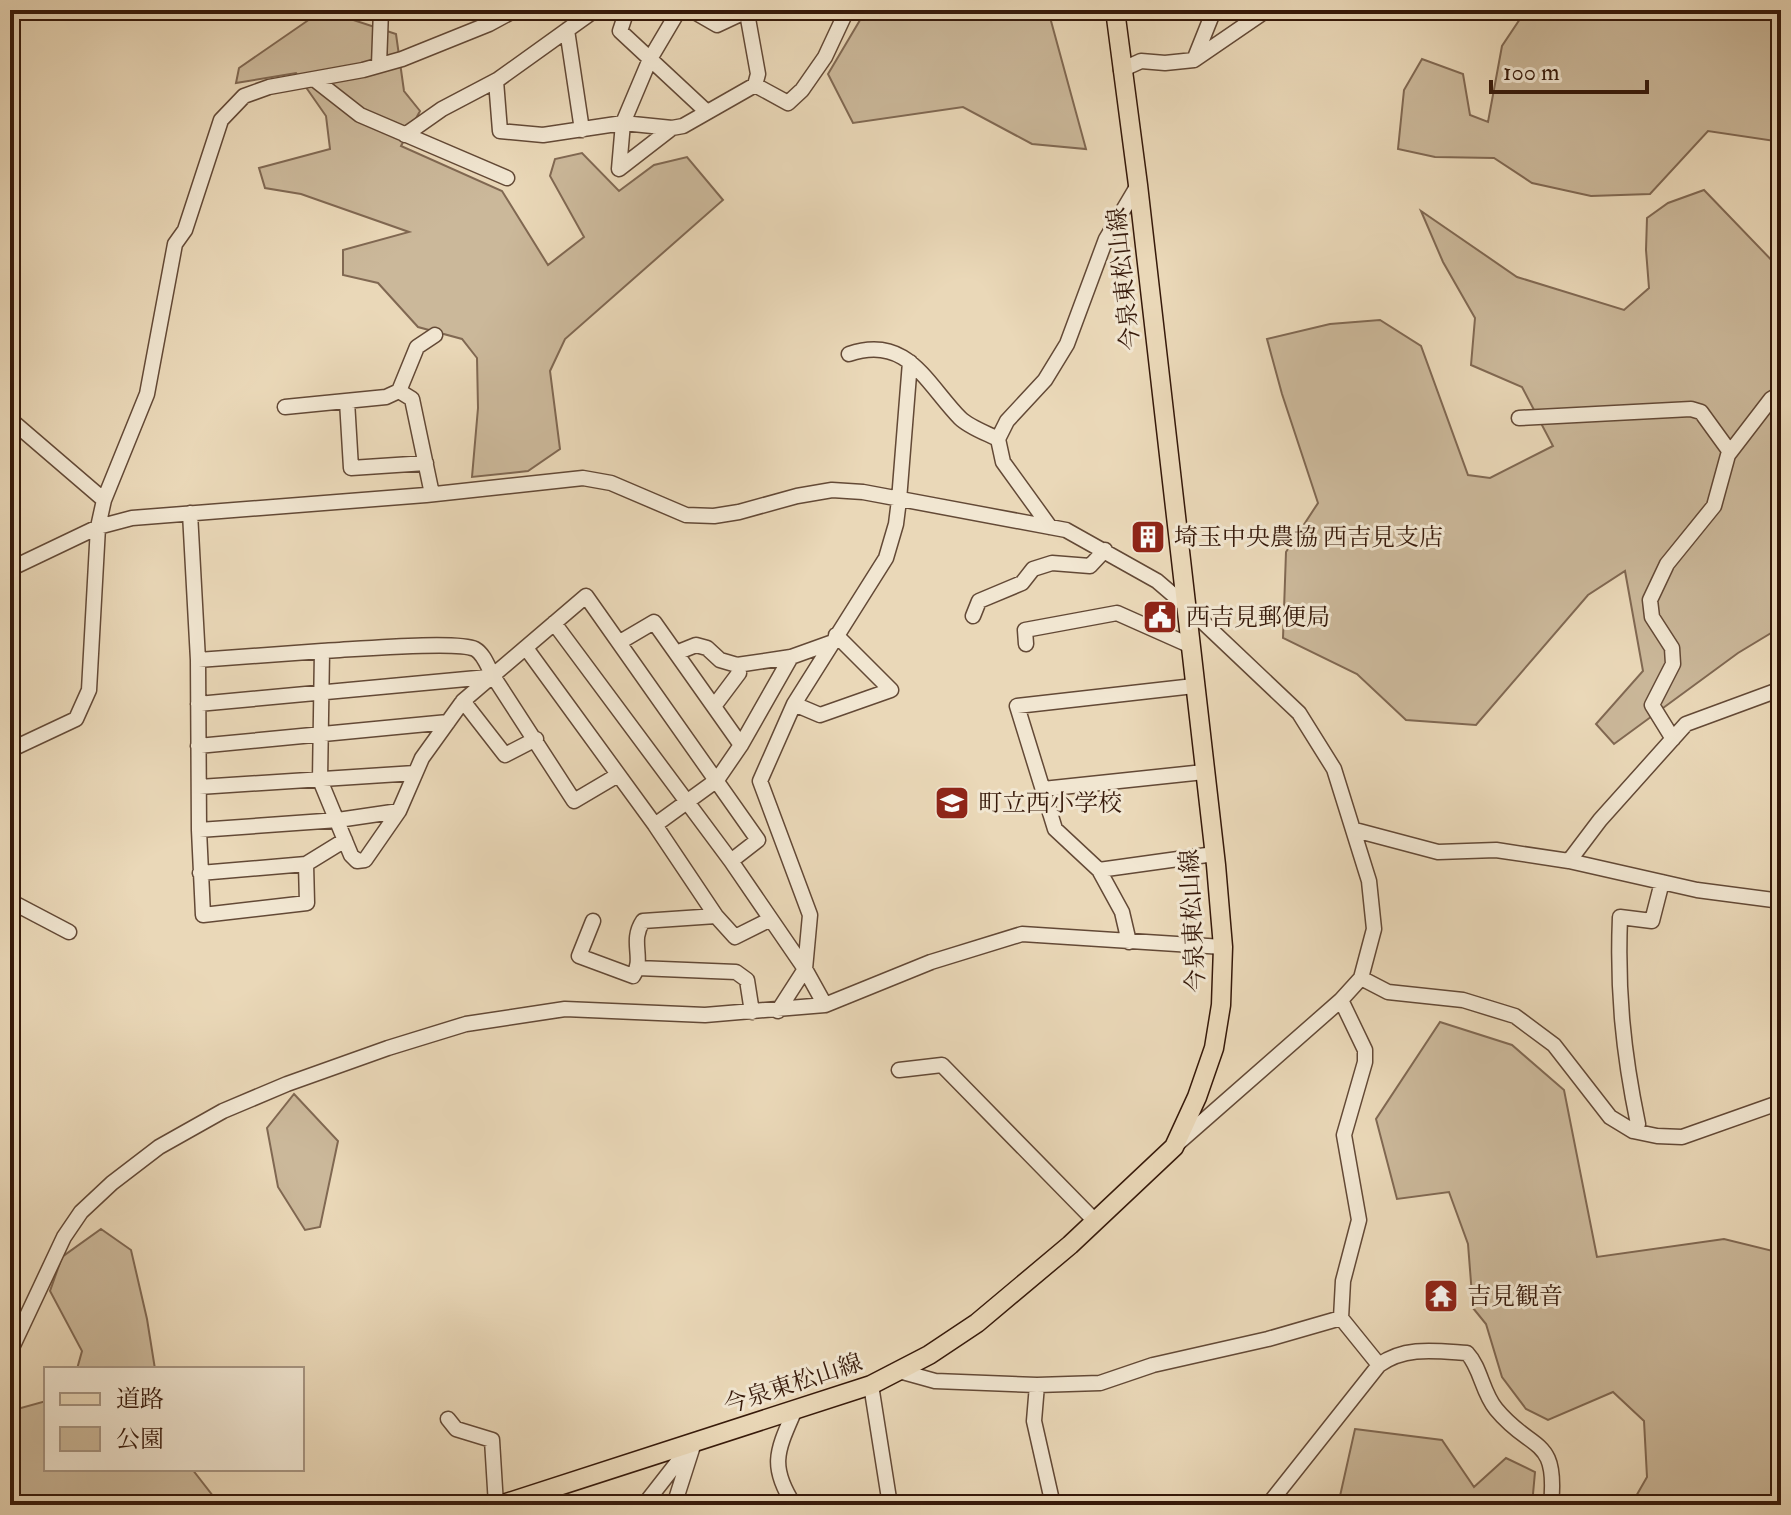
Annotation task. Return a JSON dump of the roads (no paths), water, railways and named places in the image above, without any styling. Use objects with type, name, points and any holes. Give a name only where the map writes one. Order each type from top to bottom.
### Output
[{"type":"main road","name":"今泉東松山線","points":[[498,1505],[794,1412],[871,1385],[899,1371],[977,1323],[1095,1221],[1174,1147],[1197,1097],[1214,1048],[1221,1005],[1223,947],[1138,185],[1115,10]]},
{"type":"street","points":[[379,65],[381,10]]},
{"type":"street","points":[[10,750],[76,719],[89,690],[98,527],[104,500],[147,394],[175,244],[185,230],[221,120],[244,96],[269,87],[402,59],[515,10]]},
{"type":"street","points":[[405,135],[442,109],[499,79],[595,10]]},
{"type":"street","points":[[627,10],[620,31],[707,112]]},
{"type":"street","points":[[672,128],[619,169],[623,123],[650,59],[679,10]]},
{"type":"street","points":[[499,79],[496,81],[500,131],[543,135],[623,123],[672,128],[683,126],[755,85],[758,74],[748,11],[717,25],[691,10]]},
{"type":"street","points":[[755,85],[788,103],[802,90],[825,57],[847,10]]},
{"type":"street","points":[[1194,60],[1212,16],[1223,10]]},
{"type":"street","points":[[1121,70],[1141,61],[1165,63],[1194,60],[1267,10]]},
{"type":"street","points":[[10,28],[10,34]]},
{"type":"street","points":[[567,30],[582,130]]},
{"type":"street","points":[[314,79],[360,115],[507,178]]},
{"type":"street","points":[[1050,527],[1003,462],[998,439],[1007,421],[1045,380],[1067,344],[1106,239],[1138,185]]},
{"type":"street","points":[[285,407],[386,397],[399,391],[417,347],[435,335]]},
{"type":"street","points":[[849,354],[884,348],[910,362],[962,420],[998,439]]},
{"type":"street","points":[[778,1011],[805,969],[810,915],[760,781],[794,704],[886,558],[899,500],[910,362]]},
{"type":"street","points":[[399,391],[412,399],[432,494]]},
{"type":"street","points":[[1673,739],[1652,705],[1673,664],[1672,648],[1652,617],[1650,600],[1667,564],[1714,506],[1730,452],[1771,399],[1781,393]]},
{"type":"street","points":[[347,401],[351,468],[426,463]]},
{"type":"street","points":[[1519,418],[1691,409],[1701,412],[1730,452]]},
{"type":"street","points":[[10,416],[104,500]]},
{"type":"street","points":[[10,569],[98,527],[132,518],[432,494],[583,478],[611,483],[686,515],[714,516],[739,512],[832,490],[1066,530],[1157,581],[1299,713],[1334,769],[1369,881],[1374,929],[1361,978],[1341,1000],[1174,1147]]},
{"type":"street","points":[[190,513],[198,660],[203,915],[307,903],[306,864]]},
{"type":"street","points":[[973,616],[979,601],[1022,583],[1033,569],[1052,563],[1090,566],[1105,550]]},
{"type":"street","points":[[322,651],[320,780],[351,855],[357,861],[365,860],[399,811],[422,758],[463,701],[586,596],[758,840],[731,861]]},
{"type":"street","points":[[1026,644],[1025,630],[1117,613],[1189,645]]},
{"type":"street","points":[[620,642],[654,622],[741,745]]},
{"type":"street","points":[[554,623],[731,861],[805,969],[825,1005]]},
{"type":"street","points":[[676,653],[696,645],[707,648],[720,660],[737,665],[791,657],[833,639]]},
{"type":"street","points":[[794,704],[820,715],[891,690],[833,639]]},
{"type":"street","points":[[198,660],[322,651],[449,646],[475,649],[483,656],[574,801],[618,775]]},
{"type":"street","points":[[526,648],[655,825],[716,916],[735,937],[769,920]]},
{"type":"street","points":[[655,825],[717,780],[741,745],[791,657]]},
{"type":"street","points":[[715,705],[739,673],[737,665]]},
{"type":"street","points":[[198,704],[477,680],[493,676]]},
{"type":"street","points":[[1129,942],[1122,912],[1099,870],[1055,829],[1017,706],[1194,686]]},
{"type":"street","points":[[1569,861],[1600,820],[1686,724],[1781,689]]},
{"type":"street","points":[[463,701],[505,755],[536,739]]},
{"type":"street","points":[[198,746],[448,722]]},
{"type":"street","points":[[1043,789],[1204,772]]},
{"type":"street","points":[[199,787],[415,773]]},
{"type":"street","points":[[199,830],[338,820],[399,811]]},
{"type":"street","points":[[1355,830],[1438,852],[1496,850],[1569,861],[1697,890],[1781,901]]},
{"type":"street","points":[[200,873],[306,864],[345,840]]},
{"type":"street","points":[[1099,870],[1214,854]]},
{"type":"street","points":[[1633,1131],[1638,1124],[1627,1071],[1618,977],[1620,917],[1652,921],[1662,882]]},
{"type":"street","points":[[10,901],[69,932]]},
{"type":"street","points":[[593,921],[579,956],[633,976],[638,968],[636,932],[643,921],[716,916]]},
{"type":"street","points":[[10,1352],[64,1237],[81,1212],[112,1183],[159,1147],[223,1111],[287,1084],[466,1024],[565,1009],[705,1015],[825,1005],[931,962],[1022,934],[1223,947]]},
{"type":"street","points":[[638,968],[736,972],[747,980],[752,1012]]},
{"type":"street","points":[[1361,978],[1388,992],[1463,1000],[1515,1016],[1554,1045],[1610,1117],[1633,1131],[1682,1137],[1781,1102]]},
{"type":"street","points":[[1341,1000],[1365,1050],[1365,1062],[1344,1135],[1359,1220],[1343,1281],[1341,1318],[1379,1365]]},
{"type":"street","points":[[899,1070],[942,1065],[1095,1221]]},
{"type":"street","points":[[899,1371],[935,1381],[1037,1385],[1100,1383],[1153,1365],[1268,1339],[1341,1318]]},
{"type":"street","points":[[1268,1505],[1379,1365],[1394,1355],[1421,1351],[1467,1353],[1474,1360],[1481,1385],[1495,1408],[1519,1432],[1544,1450],[1551,1461],[1554,1480],[1551,1505]]},
{"type":"street","points":[[871,1385],[890,1505]]},
{"type":"street","points":[[1037,1385],[1034,1421],[1053,1505]]},
{"type":"street","points":[[794,1412],[778,1448],[781,1484],[794,1505]]},
{"type":"street","points":[[448,1419],[456,1429],[492,1440],[498,1505]]},
{"type":"street","points":[[644,1505],[694,1441]]},
{"type":"street","points":[[672,1505],[694,1441]]},
{"type":"place","name":"埼玉中央農協 西吉見支店","points":[[1148,537]]},
{"type":"place","name":"西吉見郵便局","points":[[1160,617]]},
{"type":"place","name":"町立西小学校","points":[[952,803]]},
{"type":"place","name":"吉見観音","points":[[1441,1296]]}]
